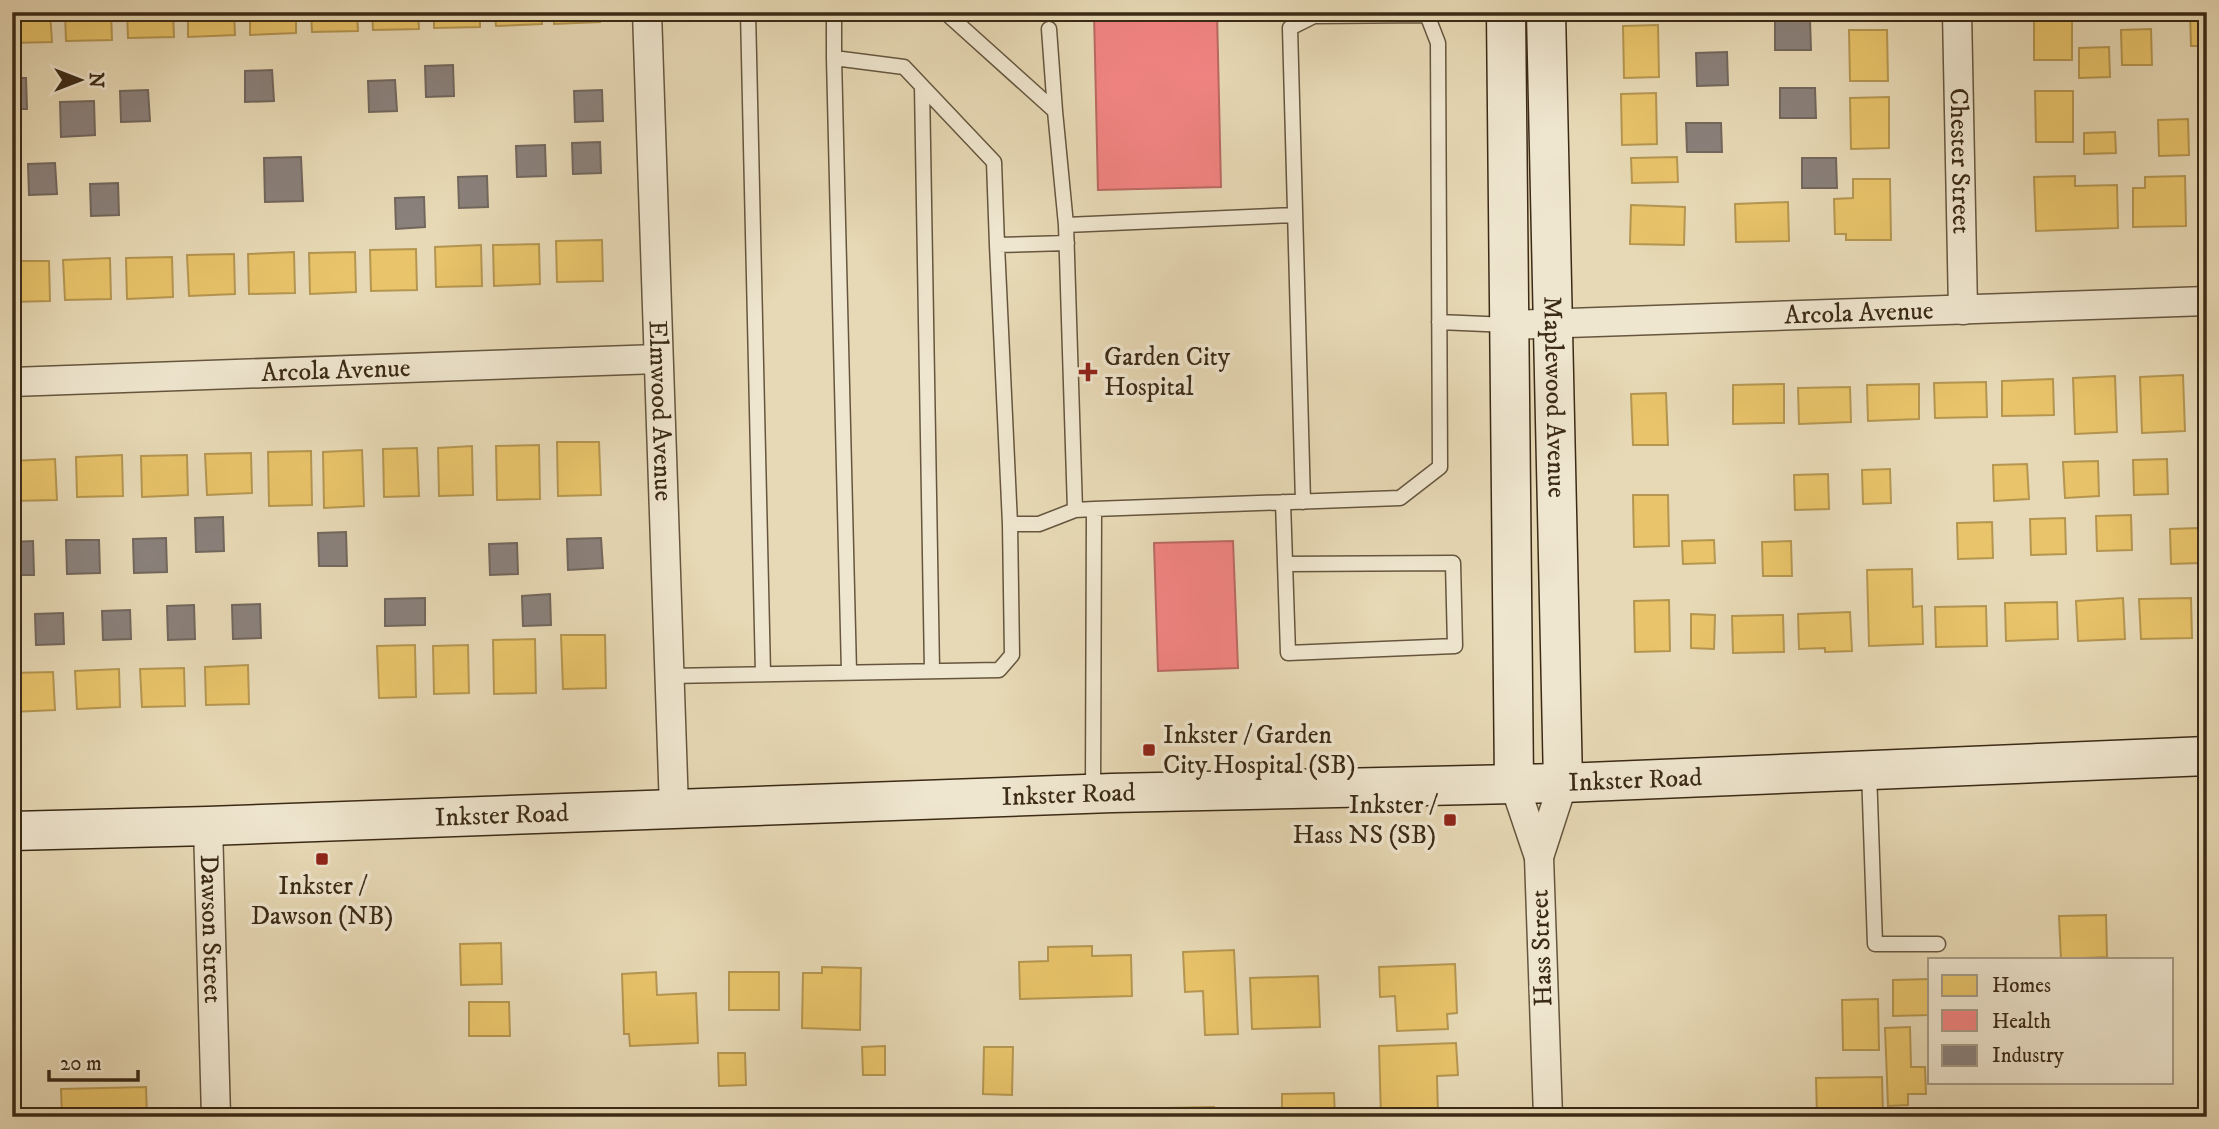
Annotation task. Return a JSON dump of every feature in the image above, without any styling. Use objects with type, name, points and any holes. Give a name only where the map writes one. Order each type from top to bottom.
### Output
[{"type":"main road","name":"Maplewood Avenue","points":[[1506,12],[1514,782]]},
{"type":"main road","name":"Maplewood Avenue","points":[[1546,12],[1563,783]]},
{"type":"main road","name":"Inkster Road","points":[[12,831],[1093,794],[1514,782],[1563,783],[2207,756]]},
{"type":"street","name":"Elmwood Avenue","points":[[646,12],[674,809]]},
{"type":"street","name":"Chester Street","points":[[1957,12],[1963,310]]},
{"type":"street","name":"Arcola Avenue","points":[[1510,325],[2207,301]]},
{"type":"street","name":"Arcola Avenue","points":[[12,382],[658,359]]},
{"type":"street","points":[[1514,782],[1539,857]]},
{"type":"street","name":"Hass Street","points":[[1548,1117],[1539,857],[1563,783]]},
{"type":"street","name":"Dawson Street","points":[[208,826],[215,1117]]},
{"type":"lane","points":[[748,12],[763,674]]},
{"type":"lane","points":[[834,12],[849,673]]},
{"type":"lane","points":[[945,12],[1055,111]]},
{"type":"lane","points":[[1010,524],[1039,524],[1075,510],[1303,502],[1400,498],[1440,467],[1438,43],[1426,14],[1314,16],[1290,28],[1303,502]]},
{"type":"lane","points":[[1049,29],[1066,225],[1075,510]]},
{"type":"lane","points":[[669,676],[999,670],[1012,655],[1010,524],[994,162],[904,67],[834,58]]},
{"type":"lane","points":[[922,86],[932,671]]},
{"type":"lane","points":[[1066,225],[1295,215]]},
{"type":"lane","points":[[997,245],[1066,243]]},
{"type":"lane","points":[[1439,322],[1510,325]]},
{"type":"lane","points":[[1283,502],[1285,564],[1288,653],[1455,646],[1453,563],[1285,564]]},
{"type":"lane","points":[[1093,794],[1094,509]]},
{"type":"lane","points":[[1869,770],[1875,944],[1938,944]]},
{"type":"building: Homes","points":[[12,12],[50,12],[52,42],[12,43]]},
{"type":"building: Homes","points":[[65,12],[111,12],[112,40],[66,41]]},
{"type":"building: Homes","points":[[127,12],[173,12],[174,37],[128,38]]},
{"type":"building: Homes","points":[[188,12],[234,12],[235,35],[188,37]]},
{"type":"building: Homes","points":[[250,12],[296,12],[296,33],[250,35]]},
{"type":"building: Homes","points":[[311,12],[357,12],[358,31],[312,32]]},
{"type":"building: Homes","points":[[372,12],[418,12],[419,29],[373,30]]},
{"type":"building: Homes","points":[[434,12],[480,12],[480,27],[434,28]]},
{"type":"building: Homes","points":[[495,12],[541,12],[542,24],[496,26]]},
{"type":"building: Homes","points":[[554,12],[600,12],[600,22],[554,24]]},
{"type":"building: Homes","points":[[2034,12],[2072,12],[2072,60],[2034,60]]},
{"type":"building: Homes","points":[[2190,12],[2207,12],[2207,46],[2191,46]]},
{"type":"building: Homes","points":[[1658,25],[1659,77],[1624,78],[1623,26]]},
{"type":"building: Homes","points":[[2151,29],[2152,65],[2122,65],[2121,30]]},
{"type":"building: Homes","points":[[1849,30],[1887,30],[1888,81],[1850,81]]},
{"type":"building: Homes","points":[[2109,47],[2110,77],[2079,78],[2079,48]]},
{"type":"building: Homes","points":[[2035,91],[2073,91],[2073,142],[2036,142]]},
{"type":"building: Homes","points":[[1656,93],[1657,144],[1622,145],[1621,94]]},
{"type":"building: Homes","points":[[1889,97],[1889,148],[1851,149],[1850,98]]},
{"type":"building: Homes","points":[[2188,119],[2189,155],[2159,156],[2158,120]]},
{"type":"building: Homes","points":[[2115,132],[2116,153],[2084,154],[2084,133]]},
{"type":"building: Homes","points":[[1677,157],[1678,182],[1632,183],[1631,158]]},
{"type":"building: Homes","points":[[2075,176],[2075,186],[2117,185],[2118,228],[2036,231],[2034,177]]},
{"type":"building: Homes","points":[[2185,176],[2186,226],[2133,227],[2133,188],[2145,188],[2145,177]]},
{"type":"building: Homes","points":[[1853,179],[1890,179],[1891,240],[1846,240],[1846,234],[1835,234],[1834,199],[1853,198]]},
{"type":"building: Homes","points":[[2203,191],[2207,191],[2207,224],[2202,223]]},
{"type":"building: Homes","points":[[1788,202],[1789,241],[1736,242],[1735,204]]},
{"type":"building: Homes","points":[[1631,205],[1685,207],[1684,245],[1630,244]]},
{"type":"building: Homes","points":[[602,240],[603,281],[557,282],[556,241]]},
{"type":"building: Homes","points":[[539,244],[540,284],[494,286],[493,245]]},
{"type":"building: Homes","points":[[481,245],[482,286],[436,287],[435,247]]},
{"type":"building: Homes","points":[[416,249],[417,290],[371,291],[370,250]]},
{"type":"building: Homes","points":[[294,252],[295,293],[249,294],[248,254]]},
{"type":"building: Homes","points":[[355,252],[356,292],[310,294],[309,253]]},
{"type":"building: Homes","points":[[234,254],[235,294],[189,296],[187,255]]},
{"type":"building: Homes","points":[[172,257],[173,297],[127,299],[126,258]]},
{"type":"building: Homes","points":[[110,258],[111,299],[65,300],[63,260]]},
{"type":"building: Homes","points":[[12,261],[49,261],[50,301],[12,302]]},
{"type":"building: Homes","points":[[2183,375],[2185,431],[2142,433],[2140,377]]},
{"type":"building: Homes","points":[[2115,376],[2117,432],[2075,434],[2073,378]]},
{"type":"building: Homes","points":[[2053,379],[2054,415],[2002,416],[2002,381]]},
{"type":"building: Homes","points":[[1986,382],[1987,417],[1935,418],[1934,383]]},
{"type":"building: Homes","points":[[1784,384],[1784,423],[1733,424],[1733,385]]},
{"type":"building: Homes","points":[[1919,384],[1919,419],[1868,421],[1867,385]]},
{"type":"building: Homes","points":[[1850,387],[1851,422],[1799,424],[1798,388]]},
{"type":"building: Homes","points":[[1666,393],[1668,445],[1633,445],[1631,394]]},
{"type":"building: Homes","points":[[2202,434],[2207,434],[2207,465],[2202,465]]},
{"type":"building: Homes","points":[[557,442],[599,442],[601,495],[558,496]]},
{"type":"building: Homes","points":[[539,445],[540,499],[497,500],[496,446]]},
{"type":"building: Homes","points":[[472,446],[473,495],[439,496],[438,448]]},
{"type":"building: Homes","points":[[417,448],[419,496],[384,497],[383,449]]},
{"type":"building: Homes","points":[[362,450],[364,506],[324,508],[323,452]]},
{"type":"building: Homes","points":[[311,451],[312,505],[269,506],[268,452]]},
{"type":"building: Homes","points":[[251,453],[252,493],[207,495],[205,454]]},
{"type":"building: Homes","points":[[122,455],[123,496],[77,497],[76,457]]},
{"type":"building: Homes","points":[[187,455],[188,495],[142,497],[141,456]]},
{"type":"building: Homes","points":[[55,459],[57,500],[12,501],[12,461]]},
{"type":"building: Homes","points":[[2167,459],[2168,494],[2134,495],[2133,460]]},
{"type":"building: Homes","points":[[2098,461],[2099,496],[2065,498],[2063,462]]},
{"type":"building: Homes","points":[[2027,464],[2029,499],[1994,501],[1993,465]]},
{"type":"building: Homes","points":[[1890,469],[1891,503],[1863,504],[1862,470]]},
{"type":"building: Homes","points":[[1828,474],[1829,509],[1795,510],[1794,475]]},
{"type":"building: Homes","points":[[1633,495],[1668,495],[1669,546],[1634,547]]},
{"type":"building: Homes","points":[[2131,515],[2132,550],[2097,551],[2096,516]]},
{"type":"building: Homes","points":[[2065,518],[2066,554],[2031,555],[2030,519]]},
{"type":"building: Homes","points":[[1992,522],[1993,558],[1958,559],[1957,523]]},
{"type":"building: Homes","points":[[2199,528],[2200,563],[2171,564],[2170,529]]},
{"type":"building: Homes","points":[[1714,540],[1715,563],[1683,564],[1682,541]]},
{"type":"building: Homes","points":[[1791,541],[1792,576],[1763,576],[1762,542]]},
{"type":"building: Homes","points":[[1912,569],[1913,607],[1922,606],[1923,644],[1869,646],[1867,570]]},
{"type":"building: Homes","points":[[2123,598],[2125,639],[2078,641],[2076,601]]},
{"type":"building: Homes","points":[[2191,598],[2192,638],[2141,639],[2139,599]]},
{"type":"building: Homes","points":[[1669,600],[1670,651],[1635,652],[1634,601]]},
{"type":"building: Homes","points":[[2057,602],[2058,639],[2006,641],[2005,603]]},
{"type":"building: Homes","points":[[1986,606],[1987,646],[1936,647],[1935,607]]},
{"type":"building: Homes","points":[[1850,612],[1852,651],[1799,649],[1798,614]]},
{"type":"building: Homes","points":[[1691,614],[1715,615],[1714,649],[1691,648]]},
{"type":"building: Homes","points":[[1783,615],[1784,652],[1733,653],[1732,616]]},
{"type":"building: Homes","points":[[561,635],[605,635],[606,688],[563,689]]},
{"type":"building: Homes","points":[[535,639],[536,693],[494,694],[493,640]]},
{"type":"building: Homes","points":[[415,645],[416,697],[379,698],[377,646]]},
{"type":"building: Homes","points":[[468,645],[469,693],[434,694],[433,646]]},
{"type":"building: Homes","points":[[248,665],[249,704],[206,705],[205,667]]},
{"type":"building: Homes","points":[[184,668],[185,706],[142,707],[140,669]]},
{"type":"building: Homes","points":[[119,669],[120,707],[77,709],[75,671]]},
{"type":"building: Homes","points":[[53,672],[55,710],[12,712],[12,673]]},
{"type":"building: Homes","points":[[2106,915],[2107,957],[2061,958],[2059,916]]},
{"type":"building: Homes","points":[[501,943],[502,984],[461,985],[460,944]]},
{"type":"building: Homes","points":[[1092,946],[1092,956],[1131,955],[1132,996],[1020,999],[1019,962],[1048,961],[1048,947]]},
{"type":"building: Homes","points":[[1234,950],[1238,1034],[1205,1035],[1203,991],[1185,992],[1183,952]]},
{"type":"building: Homes","points":[[1455,964],[1457,1013],[1447,1014],[1448,1029],[1397,1031],[1395,996],[1380,997],[1379,967]]},
{"type":"building: Homes","points":[[822,967],[861,968],[860,1030],[802,1028],[803,973],[822,973]]},
{"type":"building: Homes","points":[[656,972],[657,995],[696,993],[698,1043],[630,1046],[629,1034],[624,1034],[622,974]]},
{"type":"building: Homes","points":[[729,972],[779,972],[779,1010],[729,1010]]},
{"type":"building: Homes","points":[[1318,976],[1320,1027],[1252,1029],[1250,978]]},
{"type":"building: Homes","points":[[1928,979],[1928,1015],[1893,1016],[1893,980]]},
{"type":"building: Homes","points":[[1878,999],[1879,1050],[1843,1050],[1842,1000]]},
{"type":"building: Homes","points":[[469,1002],[509,1002],[510,1036],[469,1036]]},
{"type":"building: Homes","points":[[1910,1027],[1911,1067],[1925,1067],[1926,1094],[1908,1094],[1908,1105],[1888,1106],[1885,1028]]},
{"type":"building: Homes","points":[[1456,1043],[1458,1075],[1437,1076],[1438,1115],[1381,1117],[1379,1046]]},
{"type":"building: Homes","points":[[885,1046],[885,1075],[863,1075],[862,1047]]},
{"type":"building: Homes","points":[[984,1047],[1013,1047],[1012,1095],[983,1094]]},
{"type":"building: Homes","points":[[718,1053],[745,1053],[746,1085],[719,1086]]},
{"type":"building: Homes","points":[[1882,1077],[1883,1117],[1817,1117],[1816,1078]]},
{"type":"building: Homes","points":[[146,1087],[147,1117],[62,1116],[61,1089]]},
{"type":"building: Homes","points":[[1334,1093],[1335,1117],[1282,1117],[1282,1094]]},
{"type":"building: Homes","points":[[1214,1107],[1214,1117],[1165,1117],[1165,1108]]},
{"type":"building: Health","points":[[1094,12],[1217,12],[1221,187],[1098,190]]},
{"type":"building: Health","points":[[1233,541],[1238,668],[1158,671],[1154,543]]},
{"type":"building: Industry","points":[[1686,12],[1726,12],[1726,19],[1686,20]]},
{"type":"building: Industry","points":[[1810,20],[1811,50],[1775,50],[1775,21]]},
{"type":"building: Industry","points":[[1727,52],[1728,85],[1697,86],[1696,53]]},
{"type":"building: Industry","points":[[453,65],[454,96],[426,97],[425,66]]},
{"type":"building: Industry","points":[[272,70],[274,101],[245,102],[245,71]]},
{"type":"building: Industry","points":[[12,78],[26,78],[27,109],[12,109]]},
{"type":"building: Industry","points":[[395,80],[397,111],[369,112],[368,81]]},
{"type":"building: Industry","points":[[1780,88],[1815,88],[1816,118],[1780,118]]},
{"type":"building: Industry","points":[[148,90],[150,121],[121,122],[120,91]]},
{"type":"building: Industry","points":[[602,90],[603,121],[575,122],[574,91]]},
{"type":"building: Industry","points":[[94,101],[95,135],[61,137],[60,102]]},
{"type":"building: Industry","points":[[1686,123],[1721,123],[1722,152],[1687,152]]},
{"type":"building: Industry","points":[[600,142],[601,173],[573,174],[572,143]]},
{"type":"building: Industry","points":[[545,145],[546,176],[517,177],[516,146]]},
{"type":"building: Industry","points":[[301,157],[303,201],[265,202],[264,158]]},
{"type":"building: Industry","points":[[1802,158],[1836,158],[1837,188],[1802,188]]},
{"type":"building: Industry","points":[[55,163],[57,194],[29,195],[28,164]]},
{"type":"building: Industry","points":[[487,176],[488,207],[459,208],[458,177]]},
{"type":"building: Industry","points":[[118,183],[119,215],[91,216],[90,184]]},
{"type":"building: Industry","points":[[424,197],[425,227],[396,229],[395,198]]},
{"type":"building: Industry","points":[[223,517],[224,551],[196,552],[195,518]]},
{"type":"building: Industry","points":[[346,532],[347,566],[319,566],[318,533]]},
{"type":"building: Industry","points":[[166,538],[167,572],[134,573],[133,539]]},
{"type":"building: Industry","points":[[601,538],[603,568],[568,570],[567,539]]},
{"type":"building: Industry","points":[[66,540],[99,540],[100,573],[67,574]]},
{"type":"building: Industry","points":[[33,541],[34,575],[12,575],[12,542]]},
{"type":"building: Industry","points":[[517,543],[518,574],[490,575],[489,544]]},
{"type":"building: Industry","points":[[550,594],[551,625],[523,626],[522,596]]},
{"type":"building: Industry","points":[[425,598],[425,625],[385,626],[385,599]]},
{"type":"building: Industry","points":[[260,604],[261,638],[233,639],[232,605]]},
{"type":"building: Industry","points":[[194,605],[195,639],[168,640],[167,606]]},
{"type":"building: Industry","points":[[130,610],[131,639],[103,640],[102,611]]},
{"type":"building: Industry","points":[[63,613],[64,644],[36,645],[35,614]]},
{"type":"place","name":"Garden City Hospital","points":[[1088,372]]},
{"type":"place","name":"Inkster / Garden City Hospital (SB)","points":[[1149,750]]},
{"type":"place","name":"Inkster / Hass NS (SB)","points":[[1450,820]]},
{"type":"place","name":"Inkster / Dawson (NB)","points":[[322,859]]}]
